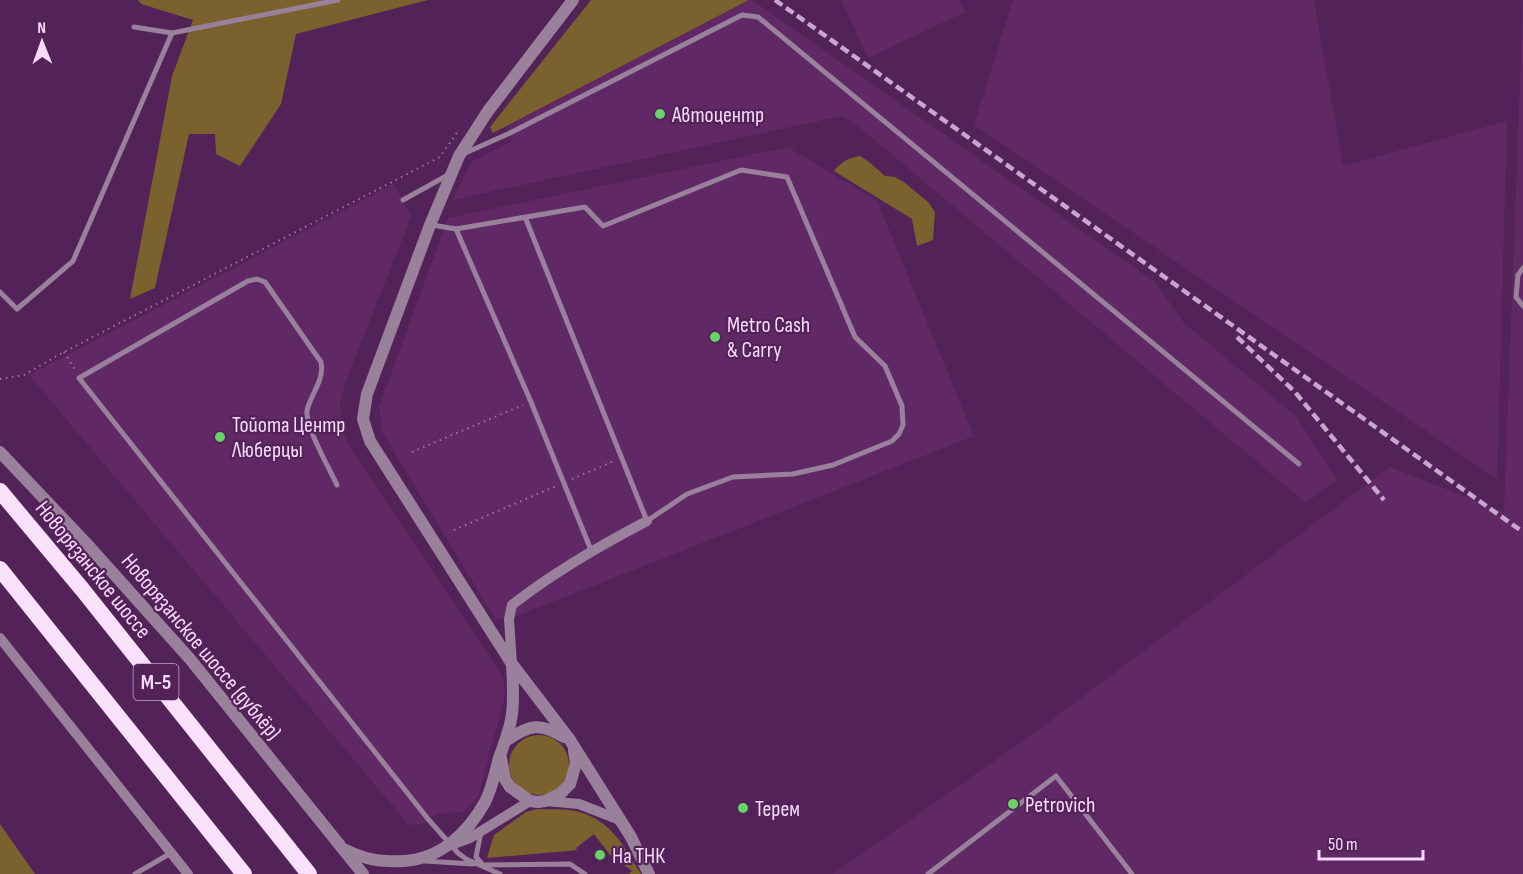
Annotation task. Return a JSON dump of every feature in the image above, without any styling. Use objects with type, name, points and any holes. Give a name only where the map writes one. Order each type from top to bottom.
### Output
[{"type":"highway","name":"Новорязанское шоссе","points":[[0,491],[82,589],[309,874]]},
{"type":"highway","name":"М-5","points":[[0,569],[244,874]]},
{"type":"street","points":[[573,0],[488,111],[459,156],[429,225],[367,394],[363,419],[370,441],[512,664],[572,744],[620,820],[649,874]]},
{"type":"street","name":"Новорязанское шоссе (дублёр)","points":[[0,452],[87,544],[190,659],[363,874]]},
{"type":"street","points":[[451,845],[486,801],[507,740],[512,714],[509,619],[512,605],[547,578],[591,550],[647,521]]},
{"type":"street","points":[[0,638],[188,874]]},
{"type":"street","points":[[507,740],[522,730],[538,726],[547,727],[572,744],[576,763],[570,784],[560,794],[545,801]]},
{"type":"street","points":[[500,756],[505,779],[510,787],[530,801]]},
{"type":"street","points":[[341,847],[362,858],[379,862],[415,860],[470,838],[530,801],[579,804],[620,820]]},
{"type":"lane","points":[[134,27],[172,33],[338,0]]},
{"type":"lane","points":[[459,156],[510,134],[742,15],[758,17],[1299,465]]},
{"type":"lane","points":[[0,292],[17,309],[73,261],[172,33]]},
{"type":"lane","points":[[429,225],[456,229],[525,217],[585,207],[603,226],[741,170],[787,177],[855,337],[885,366],[902,406],[903,425],[899,434],[892,441],[833,465],[793,474],[733,477],[687,494],[647,521],[525,217]]},
{"type":"lane","points":[[403,200],[451,173]]},
{"type":"lane","points":[[456,229],[531,402],[591,550]]},
{"type":"lane","points":[[1523,268],[1518,275],[1516,297],[1523,306]]},
{"type":"lane","points":[[337,485],[308,424],[307,412],[321,374],[321,362],[265,282],[257,279],[248,281],[79,378],[451,845],[466,859],[482,864],[500,874]]},
{"type":"lane","points":[[928,874],[1056,776],[1132,874]]},
{"type":"lane","points":[[481,831],[476,857],[482,864]]},
{"type":"lane","points":[[135,874],[171,853]]},
{"type":"lane","points":[[415,860],[482,864],[570,864],[585,874]]},
{"type":"path","points":[[0,379],[24,375],[64,352],[440,157],[446,149]]},
{"type":"path","points":[[64,352],[79,378]]},
{"type":"path","points":[[412,452],[531,402]]},
{"type":"path","points":[[454,530],[621,457]]},
{"type":"shaded area","points":[[138,0],[428,0],[296,34],[281,104],[240,166],[216,154],[215,134],[189,134],[155,288],[130,299],[172,76],[193,20],[141,4]]},
{"type":"shaded area","points":[[591,0],[749,0],[493,133],[490,127]]},
{"type":"shaded area","points":[[749,0],[1155,282],[1184,323],[1296,416],[1337,480],[1306,503],[859,127],[842,116],[452,200],[472,161],[513,141],[506,127]]},
{"type":"shaded area","points":[[841,0],[959,0],[965,12],[868,58]]},
{"type":"shaded area","points":[[1013,0],[1314,0],[1343,166],[1507,121],[1497,479],[974,125]]},
{"type":"shaded area","points":[[1523,0],[1523,874],[833,874],[1034,733],[1390,467],[1504,512]]},
{"type":"shaded area","points":[[788,147],[877,201],[974,436],[509,619],[495,619],[382,431],[379,407],[448,218]]},
{"type":"shaded area","points":[[860,156],[885,176],[895,177],[904,182],[929,203],[935,212],[933,240],[917,246],[912,219],[834,171],[846,160]]},
{"type":"shaded area","points":[[394,184],[411,217],[345,383],[340,405],[342,426],[349,445],[502,676],[505,687],[504,700],[478,796],[463,812],[437,814],[423,824],[409,825],[29,375]]},
{"type":"shaded area","points":[[539,735],[556,740],[564,748],[569,765],[564,782],[556,790],[539,795],[522,790],[514,782],[509,765],[514,748],[522,740]]},
{"type":"shaded area","points":[[537,809],[574,811],[600,821],[616,836],[641,874],[629,874],[632,871],[610,855],[594,834],[575,849],[579,850],[487,858],[494,835],[526,812]]},
{"type":"shaded area","points":[[0,824],[35,874],[0,874]]},
{"type":"railway","points":[[775,0],[1523,532]]},
{"type":"railway","points":[[1237,337],[1295,392],[1384,500]]},
{"type":"place","name":"Автоцентр","points":[[660,114]]},
{"type":"place","name":"Metro Cash & Carry","points":[[715,337]]},
{"type":"place","name":"Тойота Центр Люберцы","points":[[220,437]]},
{"type":"place","name":"Petrovich","points":[[1013,804]]},
{"type":"place","name":"Терем","points":[[743,808]]},
{"type":"place","name":"На ТНК","points":[[600,855]]}]
